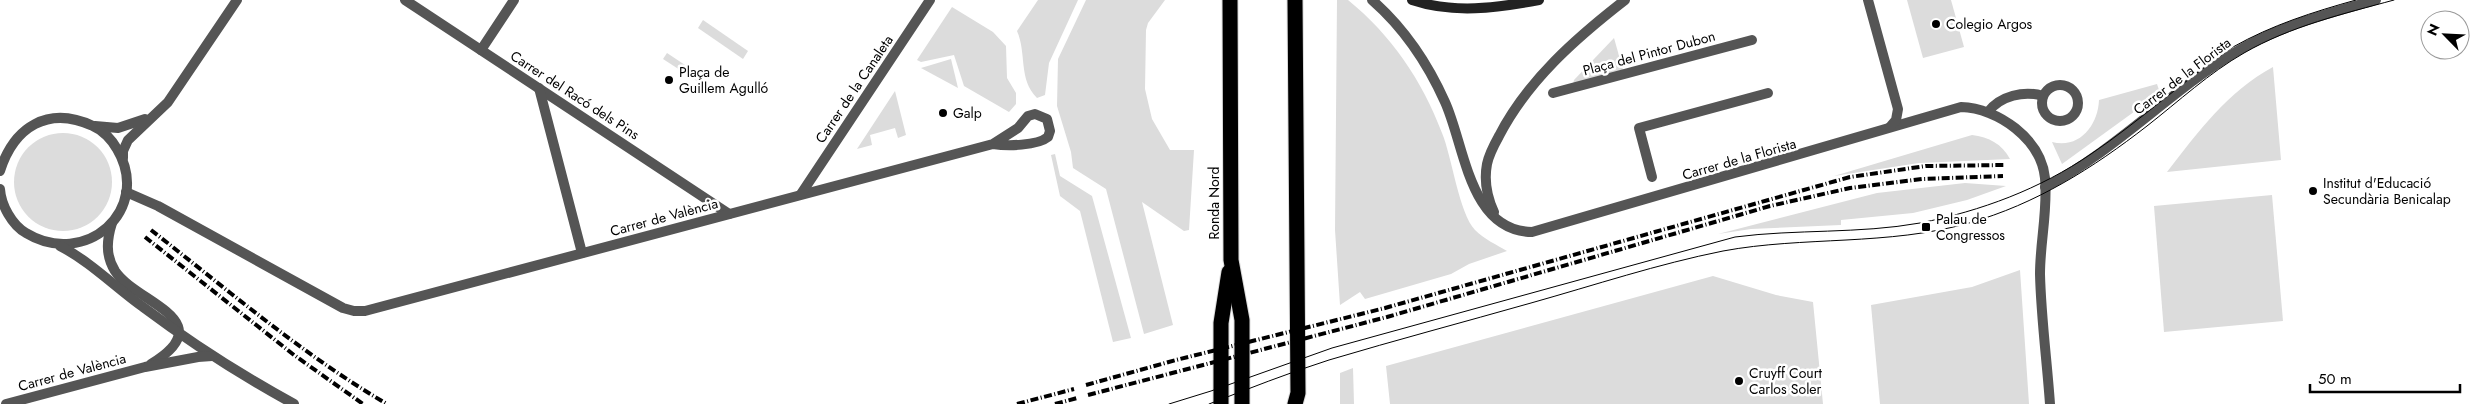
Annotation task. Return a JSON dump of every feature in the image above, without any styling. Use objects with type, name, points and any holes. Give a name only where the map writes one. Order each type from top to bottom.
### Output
[{"type":"highway","name":"Ronda Nord","points":[[1230,0],[1231,260],[1242,320],[1242,404]]},
{"type":"highway","points":[[1295,0],[1298,400]]},
{"type":"highway","points":[[1221,404],[1221,323],[1231,260]]},
{"type":"main road","points":[[1412,0],[1449,8],[1478,9],[1539,0]]},
{"type":"street","points":[[178,333],[177,322],[169,313],[127,284],[115,271],[108,255],[107,237],[112,223],[121,209],[126,192],[123,151],[128,140],[168,102],[237,0]]},
{"type":"street","name":"Carrer del Racó dels Pins","points":[[405,0],[729,214]]},
{"type":"street","points":[[481,50],[514,0]]},
{"type":"street","name":"Carrer de la Canaleta","points":[[801,194],[930,0]]},
{"type":"street","points":[[1372,0],[1407,37],[1428,69],[1446,103],[1474,188],[1481,201],[1499,222]]},
{"type":"street","points":[[1499,222],[1488,194],[1487,165],[1504,128],[1541,74],[1592,25],[1625,0]]},
{"type":"street","points":[[1868,0],[1898,109],[1896,120],[1890,126]]},
{"type":"street","name":"Carrer de la Florista","points":[[2045,187],[2095,158],[2209,70],[2249,44],[2289,26],[2376,0]]},
{"type":"street","name":"Plaça del Pintor Dubon","points":[[1553,92],[1752,40]]},
{"type":"street","points":[[539,88],[582,253]]},
{"type":"street","points":[[1652,177],[1639,128],[1768,93]]},
{"type":"street","points":[[1988,112],[1994,103],[2010,96],[2030,94],[2043,96]]},
{"type":"street","name":"Carrer de la Florista","points":[[1499,222],[1511,229],[1532,232],[1812,152],[1890,126],[1961,107],[1975,107],[2010,124],[2030,145],[2044,173],[2045,187],[2040,274],[2050,404]]},
{"type":"street","points":[[0,171],[3,156],[18,136],[45,120],[60,118],[76,119],[95,126],[118,128],[131,125],[156,113]]},
{"type":"street","name":"Carrer de València","points":[[126,192],[158,206],[343,308],[365,311],[993,144],[1018,128],[1028,116],[1035,114],[1047,119],[1050,125],[1048,137],[1043,141],[1007,146],[993,144]]},
{"type":"street","points":[[95,126],[112,140],[123,158]]},
{"type":"street","points":[[0,189],[4,212],[21,230],[39,241],[59,246],[88,263],[122,292],[178,333],[212,356],[294,404]]},
{"type":"street","points":[[59,246],[79,244],[97,236],[112,223]]},
{"type":"street","name":"Carrer de València","points":[[145,367],[164,356],[175,343],[178,333]]},
{"type":"street","name":"Carrer de València","points":[[6,404],[145,367],[212,356]]},
{"type":"shaded area","points":[[1038,0],[1078,0],[1049,63],[1045,95],[1037,98],[1027,83],[1022,49],[1017,31]]},
{"type":"shaded area","points":[[1086,0],[1165,0],[1148,23],[1146,30],[1145,89],[1152,119],[1170,150],[1194,150],[1189,230],[1184,231],[1142,202],[1173,325],[1144,334],[1106,189],[1073,168],[1071,152],[1057,106],[1058,59]]},
{"type":"shaded area","points":[[1337,0],[1348,0],[1364,14],[1404,60],[1425,95],[1442,133],[1460,198],[1469,222],[1482,236],[1507,251],[1469,264],[1451,274],[1365,299],[1360,292],[1340,305],[1335,230]]},
{"type":"shaded area","name":"Colegio Argos","points":[[1907,0],[1951,0],[1964,47],[1923,58]]},
{"type":"shaded area","points":[[952,7],[993,32],[1006,46],[1007,78],[1016,93],[1016,104],[1009,112],[964,86],[954,55],[921,62],[917,60]]},
{"type":"shaded area","points":[[703,20],[748,51],[743,59],[698,28]]},
{"type":"shaded area","points":[[1614,38],[1623,70],[1573,84],[1574,80]]},
{"type":"shaded area","points":[[667,53],[700,75],[697,81],[663,59]]},
{"type":"shaded area","points":[[951,59],[958,88],[921,68]]},
{"type":"shaded area","points":[[2273,67],[2281,160],[2167,172],[2202,128],[2228,100]]},
{"type":"shaded area","points":[[2157,84],[2160,93],[2062,164],[2052,142],[2071,142],[2086,133],[2095,118],[2099,100]]},
{"type":"shaded area","points":[[895,91],[906,135],[898,138],[895,128],[870,135],[872,145],[857,149]]},
{"type":"shaded area","points":[[63,133],[82,136],[98,147],[109,163],[112,182],[109,201],[98,217],[82,228],[63,231],[44,228],[28,217],[17,201],[14,182],[17,163],[28,147],[44,136]]},
{"type":"shaded area","points":[[1972,135],[1984,137],[1999,145],[2010,159],[1919,163],[1834,176]]},
{"type":"shaded area","points":[[1055,154],[1060,176],[1092,196],[1131,338],[1113,342],[1080,211],[1060,196],[1051,155]]},
{"type":"shaded area","points":[[1965,183],[2006,186],[1967,200],[1913,213],[1841,220],[1841,225],[1751,229],[1718,234],[1877,193]]},
{"type":"shaded area","points":[[2272,195],[2283,321],[2164,332],[2154,206]]},
{"type":"shaded area","points":[[2020,270],[2029,404],[1880,404],[1871,305],[1972,287]]},
{"type":"shaded area","points":[[1713,276],[1776,295],[1813,302],[1823,404],[1390,404],[1386,366]]},
{"type":"shaded area","points":[[1353,368],[1354,404],[1340,404],[1340,373]]},
{"type":"tram line","points":[[1169,404],[1332,348],[1735,237],[1874,229],[1920,223],[1987,205],[2031,188],[2072,167],[2127,128],[2233,47],[2293,20],[2356,0]]},
{"type":"tram line","points":[[1209,404],[1329,360],[1699,256],[1754,246],[1908,235],[1969,223],[1994,215],[2041,195],[2085,170],[2147,126],[2206,78],[2244,53],[2299,28],[2394,0]]},
{"type":"railway","points":[[1086,385],[1176,360],[1385,308],[1850,177],[1926,166],[2005,165]]},
{"type":"railway","points":[[1088,395],[1387,317],[1770,206],[1850,188],[1922,179],[2003,176]]},
{"type":"railway","points":[[151,230],[237,299],[296,343],[326,365],[387,404]]},
{"type":"railway","points":[[145,237],[294,355],[363,404]]},
{"type":"railway","points":[[1017,404],[1074,389]]},
{"type":"railway","points":[[1055,404],[1077,398]]},
{"type":"place","name":"Colegio Argos","points":[[1936,24]]},
{"type":"place","name":"Plaça de Guillem Agulló","points":[[669,80]]},
{"type":"place","name":"Galp","points":[[943,113]]},
{"type":"place","name":"Institut d'Educació Secundària Benicalap","points":[[2313,191]]},
{"type":"place","name":"Palau de Congressos","points":[[1926,227]]},
{"type":"place","name":"Cruyff Court Carlos Soler","points":[[1739,381]]}]
